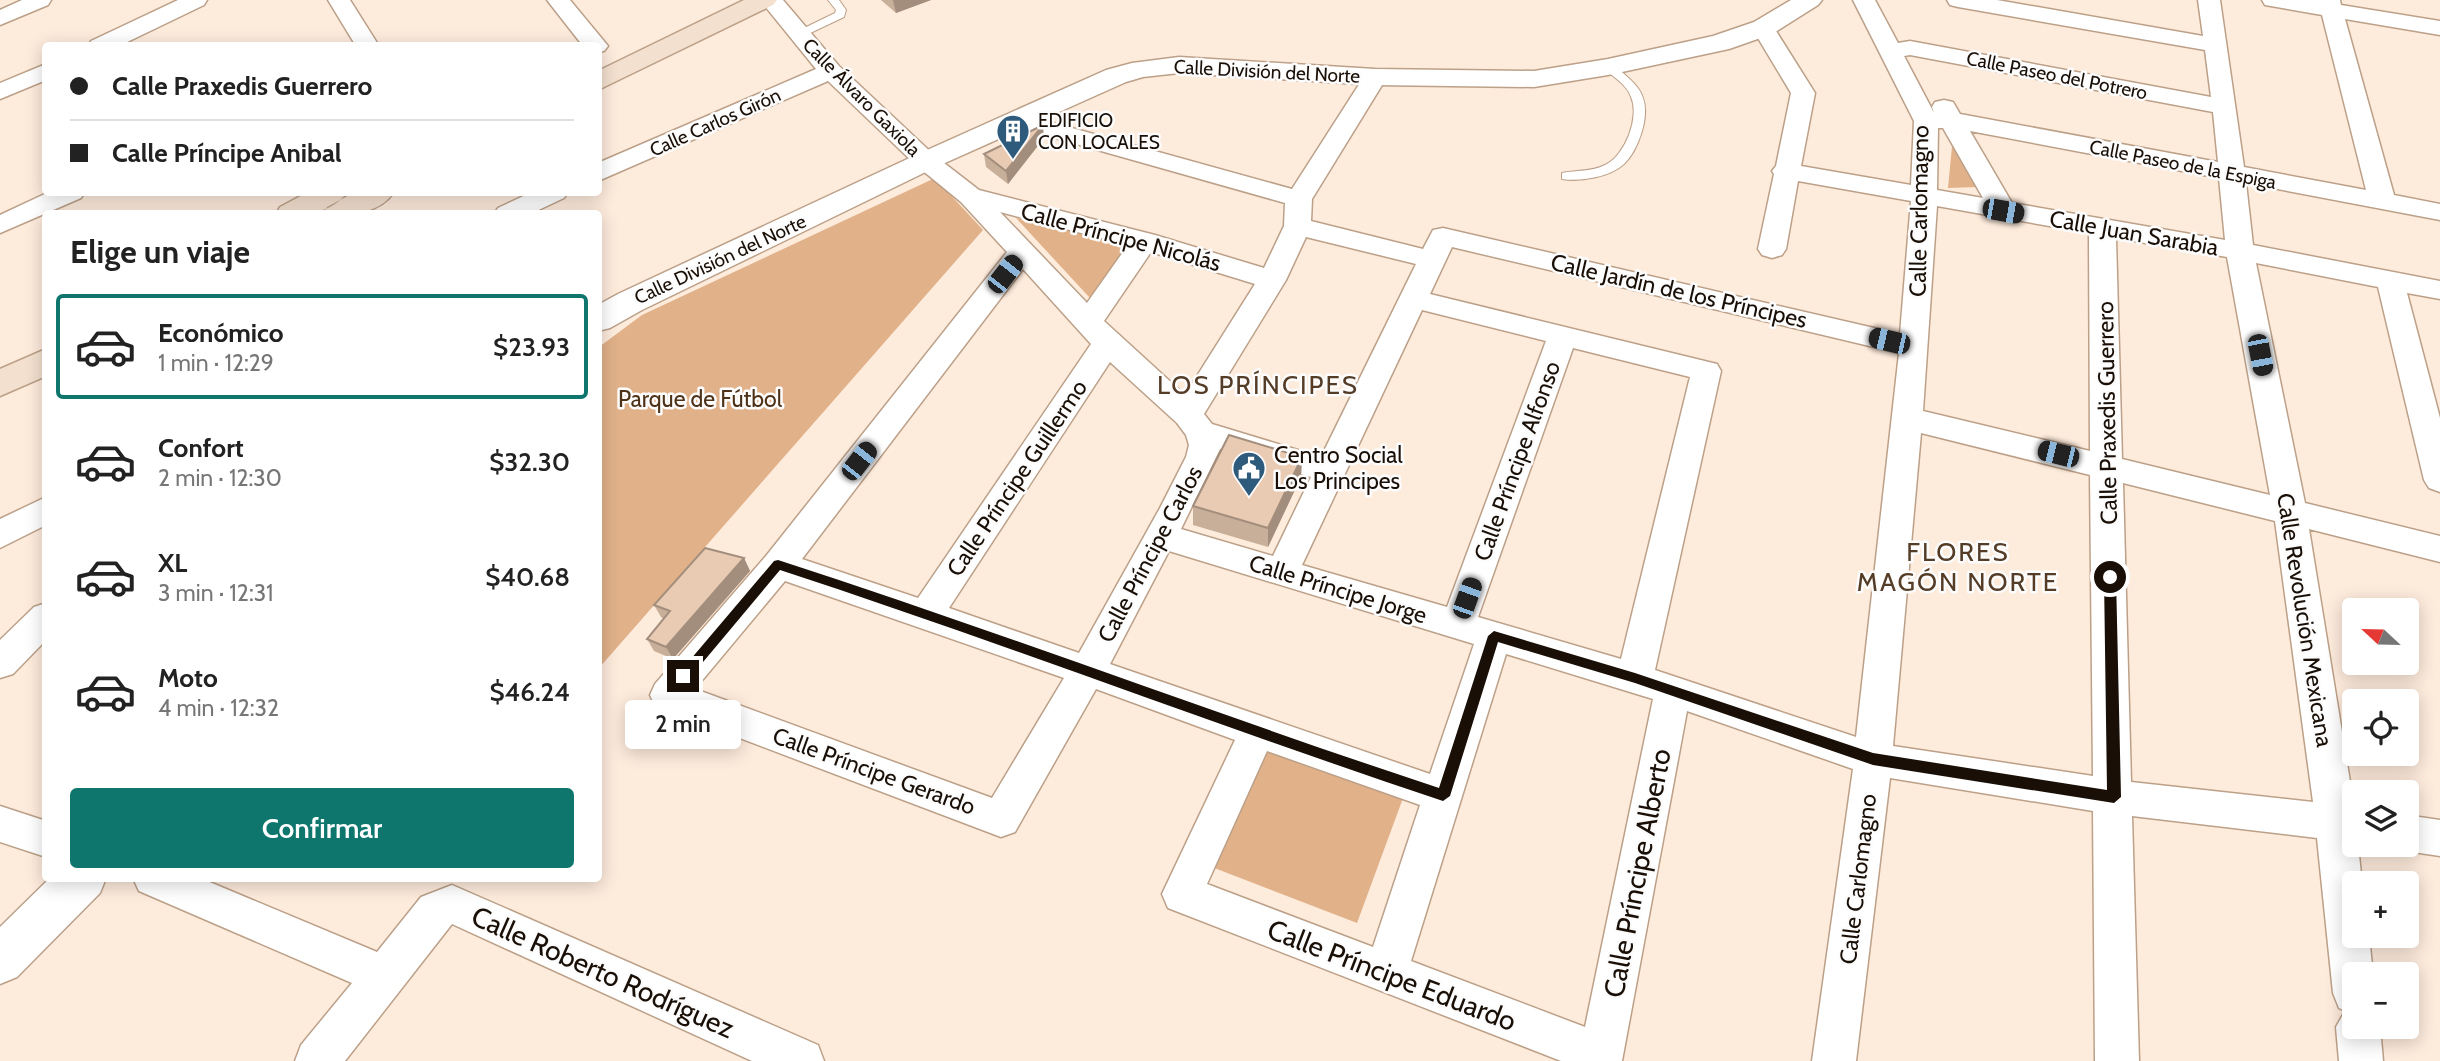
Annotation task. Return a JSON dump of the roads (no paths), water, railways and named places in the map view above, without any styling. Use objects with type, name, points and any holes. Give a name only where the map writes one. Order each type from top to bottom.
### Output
[{"type":"main road","points":[[602,51],[712,0]]},
{"type":"main road","points":[[602,80],[764,0]]},
{"type":"main road","points":[[298,210],[325,196]]},
{"type":"main road","points":[[345,210],[372,196]]},
{"type":"main road","points":[[0,357],[42,336]]},
{"type":"main road","points":[[0,384],[42,363]]},
{"type":"street","points":[[0,18],[40,0]]},
{"type":"street","points":[[107,42],[196,0]]},
{"type":"street","points":[[339,0],[365,42]]},
{"type":"street","points":[[558,0],[591,42]]},
{"type":"street","name":"Calle Álvaro Gaxiola","points":[[771,0],[831,71],[926,161]]},
{"type":"street","name":"Calle División del Norte","points":[[602,318],[926,161],[1116,76],[1142,69],[1179,65],[1375,76],[1534,79],[1608,67],[1720,43],[1763,28],[1809,0]]},
{"type":"street","name":"Calle Carlomagno","points":[[1864,0],[1900,49]]},
{"type":"street","name":"Calle Carlomagno","points":[[1881,0],[1900,49],[1939,121],[2003,211]]},
{"type":"street","points":[[1958,0],[2216,45]]},
{"type":"street","name":"Calle Revolución Mexicana","points":[[2209,0],[2225,107],[2240,251],[2290,512],[2342,811]]},
{"type":"street","points":[[2273,0],[2330,5],[2440,28]]},
{"type":"street","points":[[2330,5],[2382,201]]},
{"type":"street","points":[[1763,28],[1803,93],[1785,172],[1772,249]]},
{"type":"street","name":"Calle Paseo del Potrero","points":[[1900,49],[2225,107]]},
{"type":"street","name":"Calle Carlos Girón","points":[[602,171],[831,71]]},
{"type":"street","points":[[0,92],[26,73]]},
{"type":"street","name":"Calle Príncipe Carlos","points":[[1001,819],[1087,672],[1202,457],[1205,445],[1195,423],[1272,280],[1298,212],[1375,76]]},
{"type":"street","name":"Calle Jardín de los Príncipes","points":[[1017,120],[1298,212],[1437,248],[1914,347]]},
{"type":"street","name":"Calle Carlomagno","points":[[1834,1061],[1873,759],[1914,347],[1924,197],[1939,121]]},
{"type":"street","name":"Calle Paseo de la Espiga","points":[[1939,121],[2440,212]]},
{"type":"street","points":[[926,161],[970,196],[1097,333],[1195,423],[1330,471]]},
{"type":"street","name":"Calle Juan Sarabia","points":[[1785,172],[2240,251],[2440,290]]},
{"type":"street","points":[[0,225],[63,196]]},
{"type":"street","points":[[516,210],[546,196]]},
{"type":"street","name":"Calle Príncipe Nicolás","points":[[970,196],[1145,241],[1272,280]]},
{"type":"street","name":"Calle Praxedis Guerrero","points":[[2102,227],[2117,1061]]},
{"type":"street","name":"Calle Príncipe Guillermo","points":[[927,613],[1097,333],[1145,241]]},
{"type":"street","points":[[1282,572],[1437,248]]},
{"type":"street","points":[[668,695],[778,565],[1021,253]]},
{"type":"street","points":[[2390,280],[2440,480]]},
{"type":"street","points":[[1413,299],[1706,371],[1635,678]]},
{"type":"street","name":"Calle Príncipe Alfonso","points":[[1458,624],[1562,337]]},
{"type":"street","points":[[1907,418],[2440,548]]},
{"type":"street","points":[[0,535],[42,513]]},
{"type":"street","name":"Calle Príncipe Jorge","points":[[1161,536],[1635,678],[1873,759],[2114,797],[2342,822]]},
{"type":"street","points":[[778,565],[927,613],[1257,733],[1443,796]]},
{"type":"street","points":[[0,663],[42,621]]},
{"type":"street","points":[[1386,973],[1494,636]]},
{"type":"street","name":"Calle Príncipe Alberto","points":[[1601,1058],[1672,691]]},
{"type":"street","name":"Calle Príncipe Gerardo","points":[[668,695],[1001,819]]},
{"type":"street","name":"Calle Príncipe Eduardo","points":[[1257,733],[1182,894],[1601,1058]]},
{"type":"street","points":[[0,824],[42,838]]},
{"type":"street","points":[[2419,835],[2440,838]]},
{"type":"street","name":"Calle Revolución Mexicana","points":[[2346,857],[2352,962]]},
{"type":"street","points":[[0,960],[79,882]]},
{"type":"street","points":[[163,882],[386,976],[317,1061]]},
{"type":"street","name":"Calle Roberto Rodríguez","points":[[386,976],[436,911],[452,904],[802,1061]]},
{"type":"street","points":[[2358,1039],[2361,1061]]},
{"type":"lane","points":[[800,34],[840,15],[841,10],[833,0]]},
{"type":"lane","points":[[1566,176],[1602,171],[1619,162],[1628,149],[1641,112],[1639,99],[1623,77],[1608,67]]},
{"type":"place","name":"EDIFICIO CON LOCALES","points":[[1013,161]]},
{"type":"place","name":"Centro Social Los Principes","points":[[1249,498]]},
{"type":"district","name":"LOS PRÍNCIPES","points":[[1258,385]]},
{"type":"district","name":"FLORES MAGÓN NORTE","points":[[1958,567]]},
{"type":"park label","name":"Parque de Fútbol","points":[[700,399]]}]
